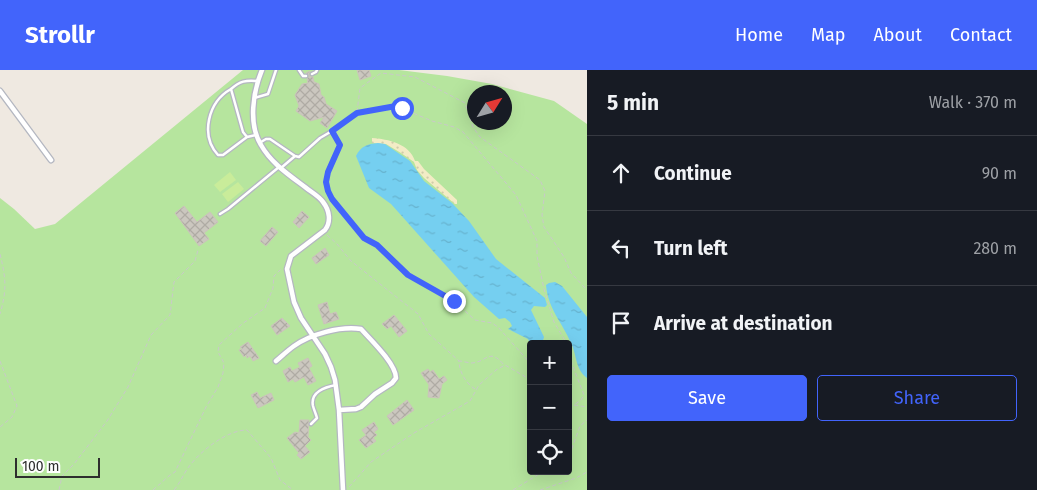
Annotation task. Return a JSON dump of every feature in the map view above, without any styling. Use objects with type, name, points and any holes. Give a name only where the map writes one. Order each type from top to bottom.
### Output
[{"type":"street","points":[[262,70],[257,81],[253,108],[256,134],[268,156],[324,202],[329,222],[322,232],[298,249],[286,268],[294,302],[301,318],[331,367],[336,385],[345,490]]},
{"type":"street","points":[[0,91],[50,160]]},
{"type":"street","points":[[276,361],[294,346],[313,337],[352,328],[361,329],[396,372],[396,378],[361,407],[339,410]]},
{"type":"lane","points":[[254,98],[268,94],[276,70]]},
{"type":"lane","points":[[299,70],[303,76],[306,76]]},
{"type":"lane","points":[[312,74],[317,70]]},
{"type":"lane","points":[[256,134],[247,137],[223,155],[218,155],[214,151],[208,120],[223,94],[245,80],[257,81]]},
{"type":"lane","points":[[231,89],[243,132],[247,137]]},
{"type":"lane","points":[[260,143],[270,139],[295,156],[300,157],[320,138],[332,131]]},
{"type":"lane","points":[[220,214],[295,156]]},
{"type":"lane","points":[[311,424],[317,418],[313,404],[314,396],[320,391],[336,385]]},
{"type":"path","points":[[357,113],[360,88],[381,72],[415,77],[465,103],[473,127],[480,138],[540,180],[545,191],[542,215],[544,228],[564,256],[571,273],[587,290]]},
{"type":"path","points":[[527,360],[498,327],[492,323],[475,320],[454,301],[408,275],[377,245],[364,238],[337,206],[328,191],[326,182],[328,172],[340,145],[332,131],[357,113],[396,106],[463,132],[516,195],[537,241],[537,256],[544,289],[554,322],[565,340]]},
{"type":"path","points":[[322,232],[334,241],[351,261],[418,314],[429,334],[459,361],[473,363],[489,356],[494,356],[505,365],[527,377]]},
{"type":"path","points":[[59,490],[62,476],[74,464],[107,421],[128,387],[150,335],[170,315],[174,282],[195,261],[198,250]]},
{"type":"path","points":[[0,254],[6,286],[0,314]]},
{"type":"path","points":[[154,490],[176,472],[206,407],[218,387],[224,363],[218,352],[219,345],[242,324],[264,308],[273,288],[274,276],[288,264]]},
{"type":"path","points":[[0,361],[17,406],[12,417],[0,427]]},
{"type":"path","points":[[459,361],[466,380],[470,386],[476,389]]},
{"type":"path","points":[[572,364],[584,395],[582,400],[574,405]]},
{"type":"path","points":[[345,490],[371,462],[414,433],[470,401],[476,389],[492,373],[505,365]]},
{"type":"path","points":[[574,405],[587,407]]},
{"type":"path","points":[[572,448],[580,426],[587,420]]},
{"type":"path","points":[[174,490],[200,455],[221,439],[240,430],[248,430],[254,440],[266,450],[280,480],[293,490]]},
{"type":"path","points":[[540,490],[576,478],[587,472]]},
{"type":"path","points":[[513,490],[537,475]]},
{"type":"green space","points":[[243,70],[399,70],[496,85],[467,85],[467,130],[512,130],[512,89],[554,101],[587,124],[587,490],[0,490],[0,198],[35,229],[55,224]]},
{"type":"green space","points":[[230,172],[236,180],[220,192],[214,185]]},
{"type":"green space","points":[[238,182],[244,189],[228,202],[222,194]]},
{"type":"sand","points":[[372,138],[391,141],[408,150],[415,161],[418,161],[457,200],[457,204],[424,178],[417,170],[414,162],[386,144],[372,143]]},
{"type":"water","points":[[385,144],[410,161],[424,181],[452,203],[469,221],[496,259],[545,298],[547,305],[545,307],[534,306],[531,310],[544,337],[543,340],[528,340],[508,329],[512,326],[510,322],[505,318],[499,319],[474,297],[391,204],[369,188],[356,156],[365,146]]},
{"type":"water","points":[[555,282],[562,286],[587,317],[587,378],[578,366],[572,340],[570,340],[549,301],[546,285]]},
{"type":"building","points":[[357,70],[369,70],[371,76],[360,80]]},
{"type":"building","points":[[309,76],[313,77],[314,82],[319,84],[321,95],[324,97],[326,104],[337,111],[327,128],[320,123],[324,117],[310,121],[296,111],[299,106],[295,95],[302,84],[308,83],[307,79]]},
{"type":"building","points":[[184,206],[197,222],[210,212],[218,222],[204,233],[209,239],[199,246],[175,213]]},
{"type":"building","points":[[302,211],[309,217],[299,228],[293,222]]},
{"type":"building","points":[[272,227],[278,232],[266,246],[260,241]]},
{"type":"building","points":[[325,248],[329,255],[316,264],[312,258]]},
{"type":"building","points":[[327,302],[330,314],[336,312],[339,319],[324,324],[318,305]]},
{"type":"building","points":[[394,315],[407,331],[399,337],[391,326],[387,329],[382,324]]},
{"type":"building","points":[[282,318],[290,326],[277,335],[271,326]]},
{"type":"building","points":[[248,342],[259,358],[253,361],[250,356],[247,358],[246,355],[244,357],[239,350],[242,349],[240,347]]},
{"type":"building","points":[[308,358],[312,366],[309,368],[316,381],[308,385],[304,377],[295,382],[293,379],[288,382],[283,371],[290,367],[292,371],[300,367],[298,363]]},
{"type":"building","points":[[428,369],[430,372],[433,370],[439,379],[444,376],[447,380],[442,384],[439,398],[428,397],[429,385],[421,373]]},
{"type":"building","points":[[257,392],[260,398],[271,393],[274,400],[258,408],[251,395]]},
{"type":"building","points":[[407,400],[414,410],[393,425],[387,416]]},
{"type":"building","points":[[300,420],[309,420],[308,437],[311,440],[305,446],[310,452],[301,459],[297,455],[299,453],[287,438],[295,432],[299,433]]},
{"type":"building","points":[[374,422],[378,429],[374,432],[377,435],[373,438],[376,441],[366,448],[359,440],[366,435],[362,430]]},
{"type":"route","points":[[402,108],[396,106],[357,113],[332,131],[340,145],[328,172],[326,182],[328,191],[337,206],[364,238],[371,240],[377,245],[408,275],[454,301]]}]
